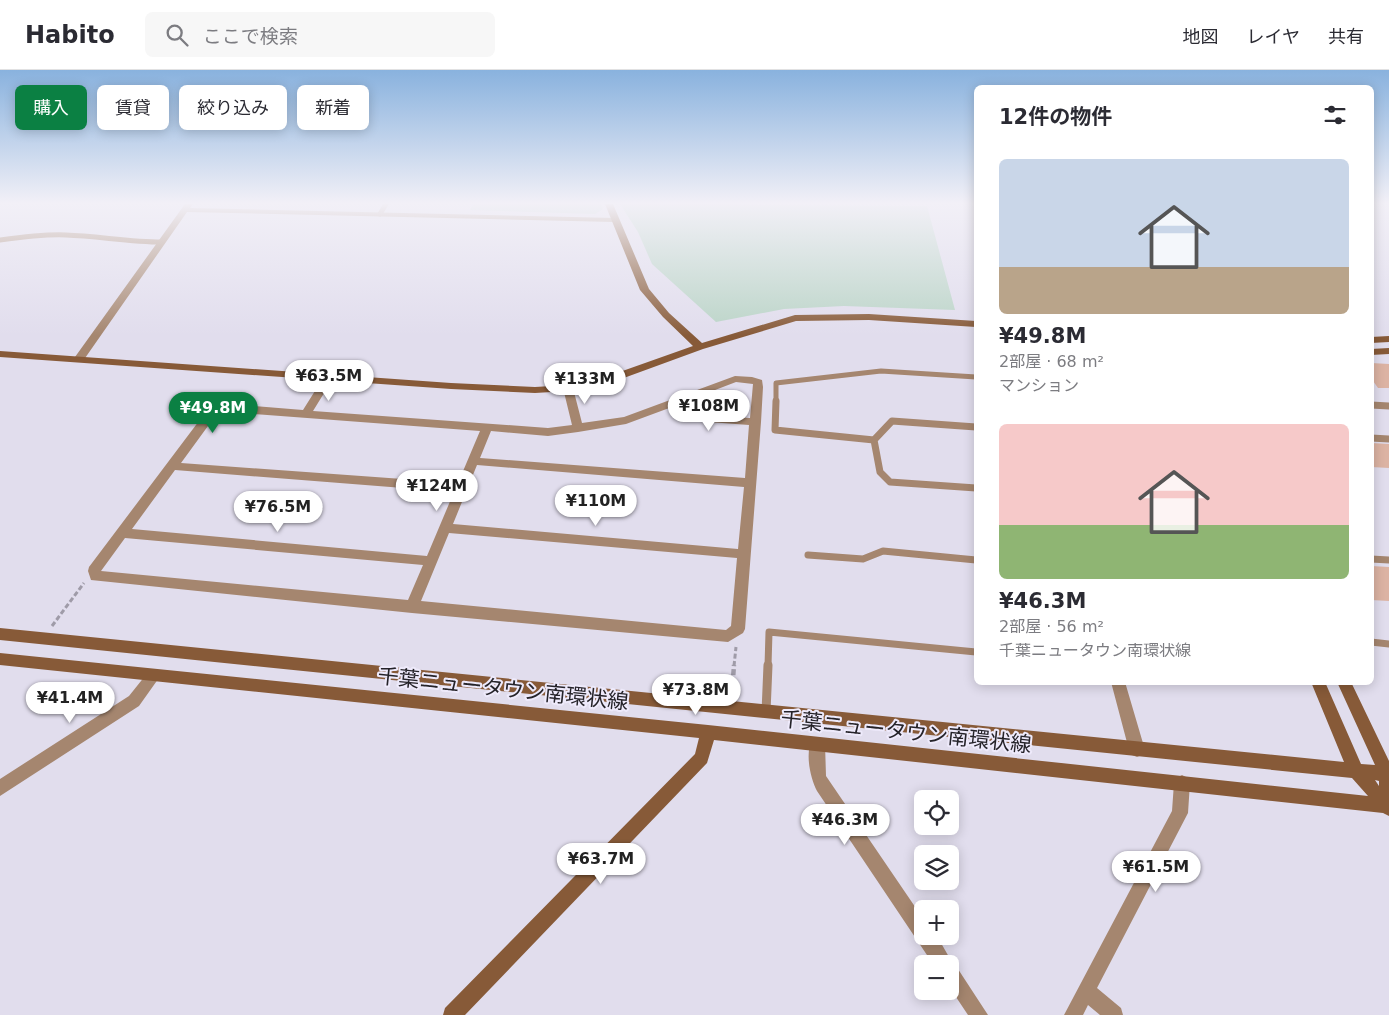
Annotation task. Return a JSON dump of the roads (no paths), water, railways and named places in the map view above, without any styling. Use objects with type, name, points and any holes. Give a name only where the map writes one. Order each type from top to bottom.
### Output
[{"type":"main road","points":[[627,248],[645,290],[666,315],[700,347]]},
{"type":"main road","points":[[0,354],[494,389],[568,388],[618,377],[700,347],[795,318],[860,317],[974,324]]},
{"type":"main road","points":[[1374,340],[1389,339]]},
{"type":"main road","points":[[1374,352],[1389,351]]},
{"type":"main road","name":"千葉ニュータウン南環状線","points":[[0,634],[1388,774]]},
{"type":"main road","name":"千葉ニュータウン南環状線","points":[[0,659],[708,732],[1389,807]]},
{"type":"main road","points":[[1319,685],[1356,771],[1389,807]]},
{"type":"main road","points":[[1345,685],[1388,774],[1389,807]]},
{"type":"main road","points":[[452,1015],[702,758],[708,732]]},
{"type":"street","points":[[79,359],[158,248]]},
{"type":"street","points":[[306,414],[329,378]]},
{"type":"street","points":[[734,379],[758,382],[738,629],[728,636],[96,576],[94,571],[212,412],[228,408],[306,414],[548,432],[626,420],[734,379]]},
{"type":"street","points":[[568,388],[578,428]]},
{"type":"street","points":[[682,399],[699,418],[756,422]]},
{"type":"street","points":[[412,607],[487,428]]},
{"type":"street","points":[[473,461],[750,483]]},
{"type":"street","points":[[172,466],[462,488]]},
{"type":"street","points":[[445,528],[744,554]]},
{"type":"street","points":[[122,533],[431,561]]},
{"type":"street","points":[[0,788],[134,701],[154,675]]},
{"type":"street","points":[[1119,685],[1137,750]]},
{"type":"street","points":[[817,744],[818,777],[914,920]]},
{"type":"street","points":[[1073,1015],[1180,813],[1182,783]]},
{"type":"street","points":[[959,985],[979,1015]]},
{"type":"street","points":[[1086,991],[1114,1015]]},
{"type":"lane","points":[[874,440],[775,430],[776,383],[881,371],[974,377]]},
{"type":"lane","points":[[1374,405],[1389,406]]},
{"type":"lane","points":[[874,440],[892,421],[974,427]]},
{"type":"lane","points":[[1374,438],[1389,439]]},
{"type":"lane","points":[[874,440],[880,472],[890,482],[974,488]]},
{"type":"lane","points":[[808,555],[862,559],[883,551],[974,560]]},
{"type":"lane","points":[[1374,559],[1389,560]]},
{"type":"lane","points":[[766,712],[769,632],[974,652]]},
{"type":"lane","points":[[1374,642],[1389,644]]}]
